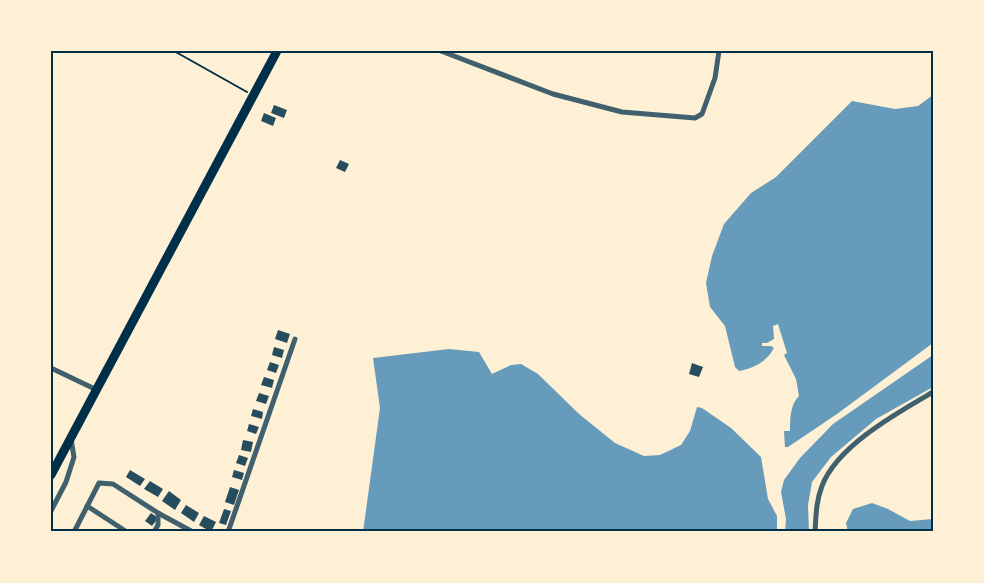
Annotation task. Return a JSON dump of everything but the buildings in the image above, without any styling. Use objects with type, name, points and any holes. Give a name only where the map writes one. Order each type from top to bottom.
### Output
[{"type":"main road","points":[[51,476],[277,51]]},
{"type":"street","points":[[441,51],[554,94],[614,110],[694,118],[702,114],[715,78],[718,51]]},
{"type":"street","points":[[228,532],[295,339]]},
{"type":"street","points":[[51,368],[97,390]]},
{"type":"street","points":[[815,532],[817,503],[822,484],[845,452],[885,421],[933,392]]},
{"type":"street","points":[[51,511],[66,482],[74,456],[71,438]]},
{"type":"street","points":[[74,532],[99,483],[113,484],[158,513],[193,532]]},
{"type":"street","points":[[87,506],[127,532]]},
{"type":"street","points":[[154,532],[158,526],[158,513]]},
{"type":"path","points":[[174,51],[253,95]]},
{"type":"water","points":[[933,95],[933,343],[837,414],[788,447],[785,447],[784,431],[790,431],[792,408],[799,396],[796,379],[784,355],[787,353],[778,324],[773,326],[774,339],[767,343],[762,343],[762,346],[774,348],[764,361],[739,371],[735,367],[725,326],[710,307],[706,283],[712,256],[724,224],[751,193],[776,177],[852,101],[895,109],[918,106]]},
{"type":"water","points":[[449,349],[479,352],[492,374],[511,365],[521,364],[538,374],[579,414],[615,443],[644,456],[660,455],[681,445],[690,431],[697,407],[702,408],[731,428],[761,457],[768,499],[777,516],[777,532],[363,532],[380,408],[373,358]]},
{"type":"water","points":[[933,355],[933,387],[876,419],[831,457],[812,482],[808,505],[809,532],[785,532],[786,519],[781,492],[784,480],[800,458],[833,424]]},
{"type":"water","points":[[872,503],[910,521],[933,519],[933,532],[848,532],[846,523],[853,509]]}]
